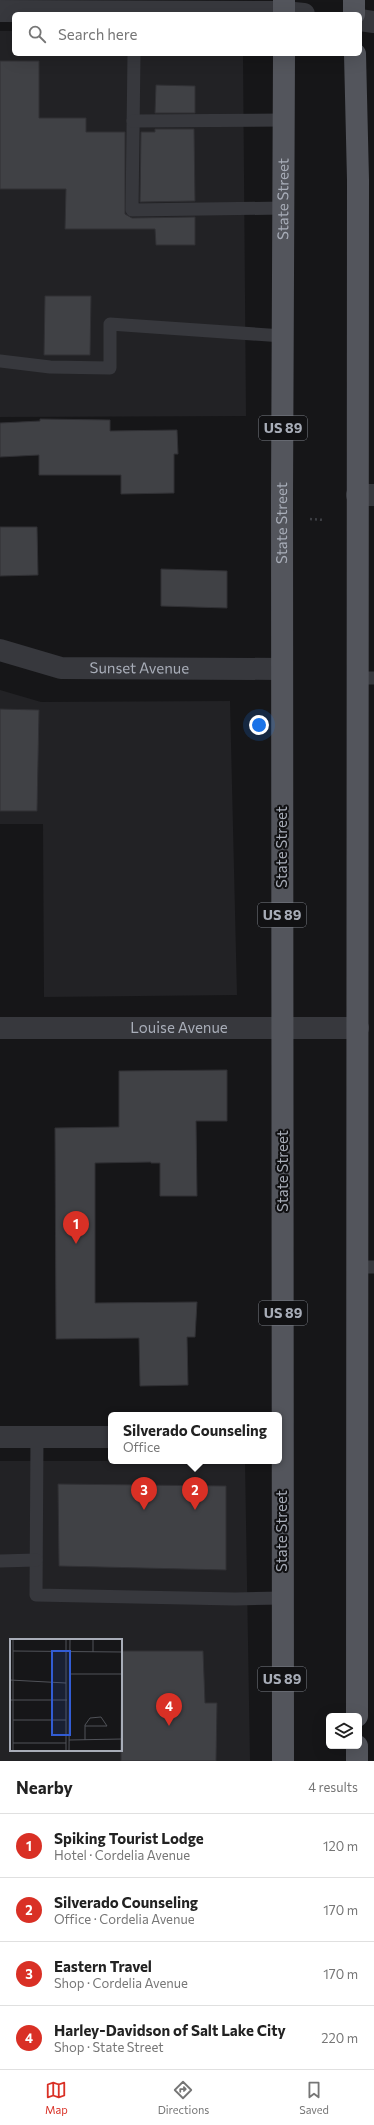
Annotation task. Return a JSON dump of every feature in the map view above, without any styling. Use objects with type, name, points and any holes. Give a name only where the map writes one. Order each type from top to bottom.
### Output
[{"type":"main road","points":[[354,0],[354,12]]},
{"type":"main road","name":"State Street","points":[[281,1412],[284,56]]},
{"type":"main road","points":[[355,56],[366,495],[366,678],[358,1028],[366,1267],[357,1713]]},
{"type":"main road","name":"State Street","points":[[281,1464],[283,1761]]},
{"type":"main road","points":[[357,1749],[357,1761]]},
{"type":"street","points":[[0,11],[24,5],[129,9],[289,10]]},
{"type":"street","points":[[362,20],[374,22]]},
{"type":"street","name":"Sunset Avenue","points":[[0,650],[61,668],[282,669]]},
{"type":"street","name":"Louise Avenue","points":[[0,1028],[358,1028]]},
{"type":"street","points":[[0,1437],[108,1437]]},
{"type":"lane","points":[[134,56],[132,210],[284,208]]},
{"type":"lane","points":[[133,121],[284,120]]},
{"type":"lane","points":[[0,361],[50,367],[110,368],[110,324],[283,336]]},
{"type":"lane","points":[[37,1437],[36,1595],[227,1599],[282,1598]]},
{"type":"lane","points":[[0,1561],[36,1560]]},
{"type":"path","points":[[310,519],[324,520]]},
{"type":"shaded area","points":[[0,31],[12,31],[12,56],[243,56],[246,416],[0,417]]},
{"type":"shaded area","points":[[0,690],[41,702],[230,701],[237,995],[44,997],[43,824],[0,824]]},
{"type":"shaded area","points":[[0,1461],[108,1461],[108,1464],[245,1464],[250,1761],[0,1761]]},
{"type":"building","points":[[0,61],[39,61],[39,118],[86,118],[86,132],[125,132],[125,214],[132,218],[195,217],[195,245],[156,245],[155,229],[65,229],[66,189],[0,189]]},
{"type":"building","points":[[156,85],[195,86],[195,113],[155,113]]},
{"type":"building","points":[[155,129],[194,129],[195,201],[140,202],[141,132],[155,132]]},
{"type":"building","points":[[45,296],[91,296],[90,355],[44,355]]},
{"type":"building","points":[[40,419],[110,420],[110,431],[177,430],[178,454],[174,454],[174,493],[121,494],[121,475],[39,475],[39,455],[0,457],[0,423],[40,421]]},
{"type":"building","points":[[0,527],[37,527],[38,575],[0,576]]},
{"type":"building","points":[[161,569],[227,571],[227,608],[161,606]]},
{"type":"building","points":[[0,709],[39,710],[37,811],[0,811]]},
{"type":"building","points":[[227,1070],[227,1121],[196,1121],[197,1196],[160,1196],[160,1163],[95,1163],[95,1303],[197,1302],[195,1337],[187,1337],[188,1385],[140,1386],[139,1338],[56,1339],[55,1128],[119,1127],[119,1071]]},
{"type":"building","points":[[58,1484],[226,1486],[226,1570],[59,1566]]},
{"type":"building","points":[[122,1651],[203,1651],[205,1703],[217,1703],[216,1761],[121,1761]]},
{"type":"place","name":"Spiking Tourist Lodge","points":[[76,1244]]},
{"type":"place","name":"Eastern Travel","points":[[144,1510]]},
{"type":"place","name":"Silverado Counseling","points":[[195,1510]]},
{"type":"place","name":"Harley-Davidson of Salt Lake City","points":[[169,1726]]}]
